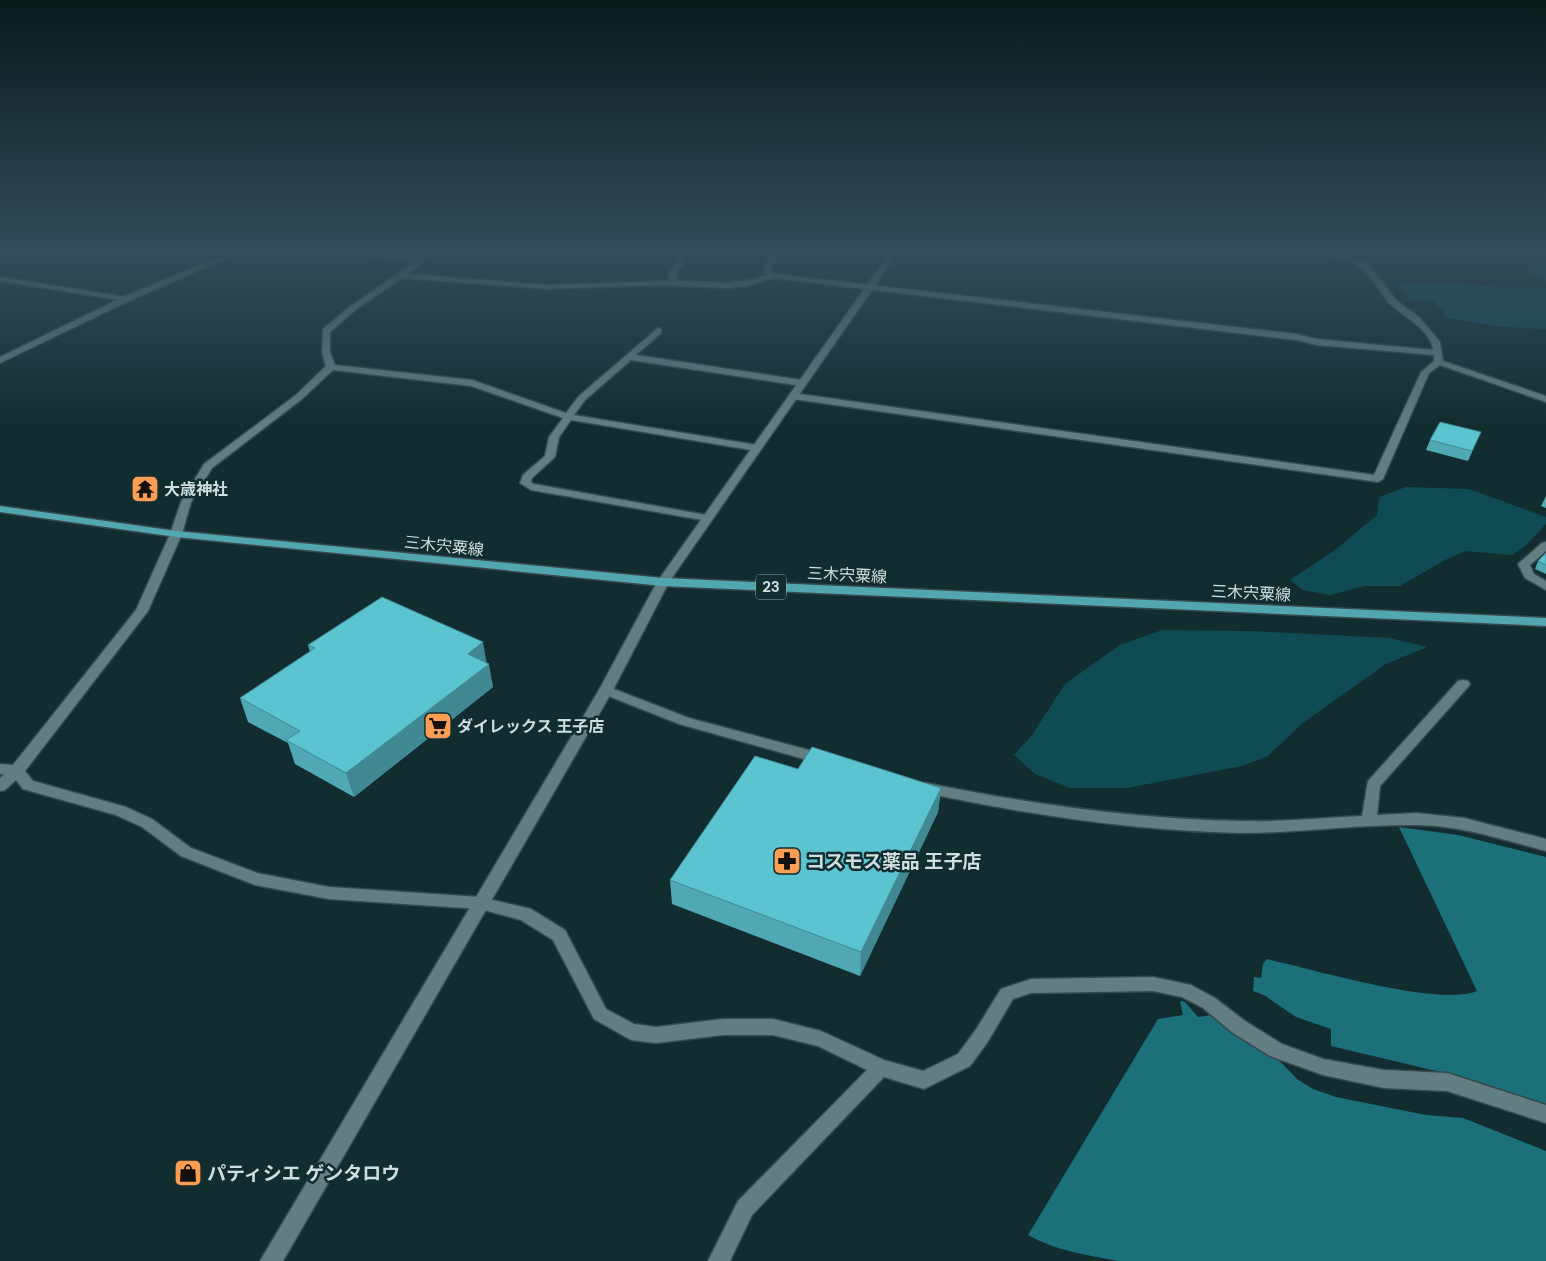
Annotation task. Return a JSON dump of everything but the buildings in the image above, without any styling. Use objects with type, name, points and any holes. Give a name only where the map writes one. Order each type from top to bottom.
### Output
[{"type":"main road","name":"三木宍粟線","points":[[0,509],[176,534],[663,582],[1546,622]]},
{"type":"street","points":[[0,360],[104,310]]},
{"type":"street","points":[[331,366],[326,352],[326,331],[339,317],[350,310]]},
{"type":"street","points":[[271,1261],[606,690],[663,582],[853,310]]},
{"type":"street","points":[[1059,310],[1296,337],[1317,342],[1439,357],[1546,399]]},
{"type":"street","points":[[1403,310],[1417,320],[1436,344],[1439,357]]},
{"type":"street","points":[[658,331],[582,398],[554,437],[550,457],[527,477],[525,483],[530,487],[708,518]]},
{"type":"street","points":[[630,357],[802,383]]},
{"type":"street","points":[[793,396],[1378,479],[1425,372],[1439,357]]},
{"type":"street","points":[[331,366],[472,383],[568,417],[757,448]]},
{"type":"street","points":[[0,786],[17,771],[142,611],[176,534],[186,502],[208,466],[299,397],[331,366]]},
{"type":"street","points":[[1546,545],[1524,564],[1529,576],[1546,586]]},
{"type":"street","points":[[1369,820],[1373,785],[1464,684]]},
{"type":"street","points":[[606,690],[684,721],[840,765]]},
{"type":"street","points":[[0,768],[17,771],[28,786],[121,811],[147,823],[186,852],[254,879],[328,893],[480,903],[525,914],[559,935],[600,1014],[631,1032],[656,1036],[723,1027],[773,1027],[822,1039],[881,1068],[924,1080],[964,1060],[981,1037],[1007,994],[1031,986],[1153,984],[1185,990],[1208,1003],[1239,1027],[1276,1050],[1323,1067],[1384,1079],[1447,1082],[1546,1114]]},
{"type":"street","points":[[914,785],[1003,804],[1097,818],[1242,827],[1417,819],[1464,824],[1546,845]]},
{"type":"street","points":[[719,1261],[745,1208],[881,1068]]},
{"type":"shaded area","points":[[1442,310],[1546,310],[1546,329],[1503,327],[1446,318]]},
{"type":"shaded area","points":[[1406,487],[1469,489],[1546,517],[1546,524],[1525,546],[1512,555],[1466,551],[1445,560],[1400,586],[1365,586],[1330,595],[1303,590],[1290,580],[1335,550],[1377,515],[1379,497]]},
{"type":"shaded area","points":[[1162,630],[1251,631],[1390,638],[1427,647],[1386,664],[1304,722],[1268,756],[1242,766],[1127,788],[1070,788],[1035,774],[1014,755],[1032,735],[1065,684],[1120,645]]},
{"type":"shaded area","points":[[1399,827],[1458,835],[1546,857],[1546,1104],[1466,1078],[1331,1046],[1331,1029],[1296,1017],[1264,995],[1253,991],[1254,977],[1261,978],[1263,964],[1267,959],[1406,991],[1459,995],[1477,991]]},
{"type":"shaded area","points":[[1180,1001],[1185,1002],[1198,1017],[1212,1015],[1272,1053],[1297,1079],[1313,1089],[1336,1097],[1426,1115],[1463,1118],[1546,1151],[1546,1261],[1118,1261],[1061,1249],[1028,1235],[1158,1019],[1183,1015]]},
{"type":"place","name":"大歳神社","points":[[145,489]]},
{"type":"place","name":"ダイレックス 王子店","points":[[438,726]]},
{"type":"place","name":"コスモス薬品 王子店","points":[[787,861]]},
{"type":"place","name":"パティシエ ゲンタロウ","points":[[188,1173]]}]
